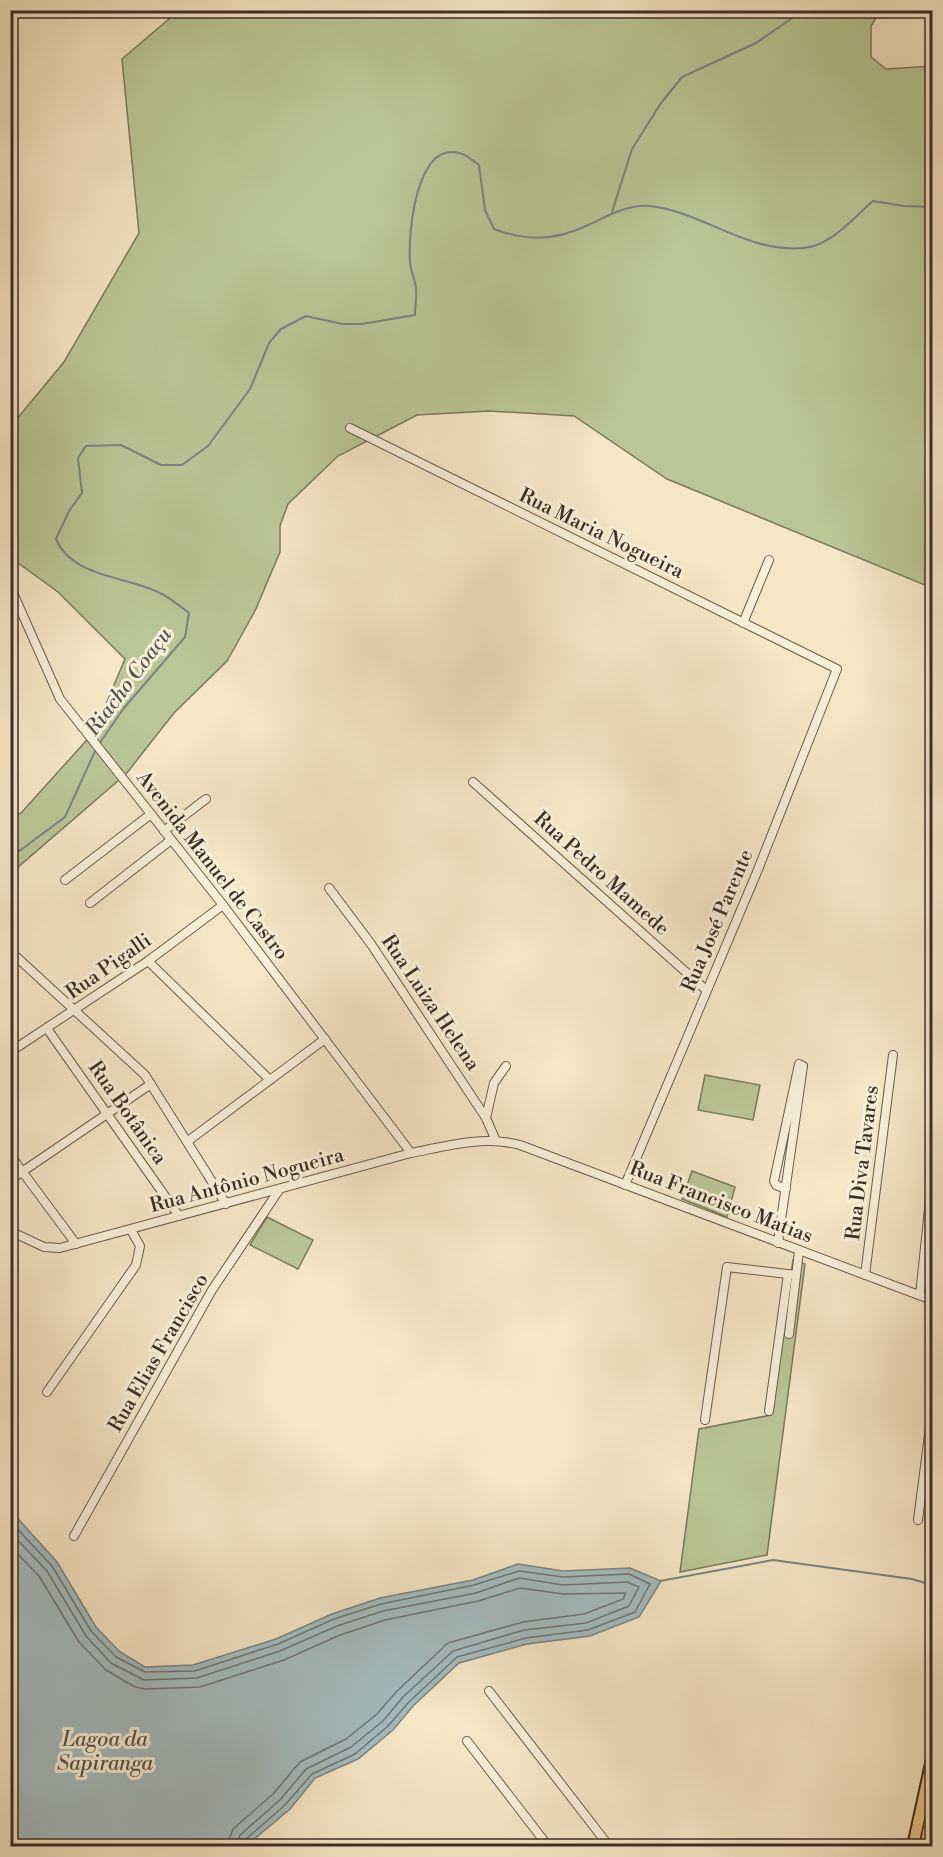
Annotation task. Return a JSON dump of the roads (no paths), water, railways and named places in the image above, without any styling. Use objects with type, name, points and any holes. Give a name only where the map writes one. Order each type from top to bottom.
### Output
[{"type":"highway","points":[[913,1846],[933,1759]]},
{"type":"highway","points":[[925,1846],[933,1813]]},
{"type":"street","name":"Rua Maria Nogueira","points":[[350,428],[837,669]]},
{"type":"street","points":[[743,623],[769,560]]},
{"type":"street","name":"Avenida Manuel de Castro","points":[[10,586],[60,699],[223,905],[411,1153]]},
{"type":"street","name":"Rua José Parente","points":[[625,1185],[758,872],[837,669]]},
{"type":"street","name":"Rua Pedro Mamede","points":[[473,782],[706,990]]},
{"type":"street","points":[[164,831],[206,799]]},
{"type":"street","points":[[65,880],[150,814]]},
{"type":"street","points":[[90,903],[171,840]]},
{"type":"street","name":"Rua Luiza Helena","points":[[329,888],[371,944],[486,1118],[496,1141]]},
{"type":"street","name":"Rua Pigalli","points":[[10,1052],[48,1030],[148,961],[223,905]]},
{"type":"street","points":[[10,951],[138,1068],[188,1141],[226,1204]]},
{"type":"street","points":[[148,961],[270,1080]]},
{"type":"street","name":"Rua Botânica","points":[[48,1030],[180,1215]]},
{"type":"street","points":[[188,1141],[325,1039]]},
{"type":"street","name":"Rua Diva Tavares","points":[[865,1275],[893,1055]]},
{"type":"street","points":[[778,1243],[786,1189],[803,1066],[801,1064],[797,1066],[774,1181],[776,1185],[786,1189]]},
{"type":"street","points":[[486,1118],[494,1083],[506,1066]]},
{"type":"street","points":[[10,1180],[151,1084]]},
{"type":"street","name":"Rua Francisco Matias","points":[[496,1141],[520,1145],[933,1300]]},
{"type":"street","name":"Rua Antônio Nogueira","points":[[10,1231],[49,1249],[76,1244],[411,1153],[468,1142],[496,1141]]},
{"type":"street","points":[[10,1155],[76,1244]]},
{"type":"street","points":[[920,1295],[933,1181]]},
{"type":"street","name":"Rua Elias Francisco","points":[[74,1536],[212,1290],[279,1190]]},
{"type":"street","points":[[47,1392],[136,1265],[141,1246],[131,1230]]},
{"type":"street","points":[[769,1411],[792,1274],[799,1251]]},
{"type":"street","points":[[705,1420],[727,1267],[792,1274]]},
{"type":"street","points":[[789,1334],[792,1274]]},
{"type":"street","points":[[918,1520],[933,1412]]},
{"type":"street","points":[[489,1690],[609,1846]]},
{"type":"street","points":[[467,1742],[548,1846]]},
{"type":"water","name":"Lagoa da Sapiranga","points":[[11,1511],[57,1562],[96,1627],[120,1652],[145,1667],[193,1665],[276,1639],[332,1614],[380,1598],[473,1580],[518,1564],[563,1571],[630,1568],[661,1581],[639,1617],[590,1636],[527,1644],[459,1663],[413,1706],[393,1730],[358,1759],[315,1778],[290,1809],[246,1846],[11,1846]]},
{"type":"waterway","points":[[612,212],[632,149],[661,103],[682,77],[756,43],[804,10]]},
{"type":"waterway","name":"Riacho Coaçu","points":[[99,744],[124,708],[185,637],[189,613],[158,592],[101,574],[74,561],[64,552],[56,539],[69,511],[82,493],[78,458],[86,446],[121,445],[161,465],[182,465],[208,446],[250,389],[269,343],[281,329],[306,316],[342,324],[362,324],[415,315],[416,288],[410,264],[413,212],[424,175],[433,161],[444,153],[462,154],[479,165],[485,210],[494,229],[517,236],[551,237],[574,231],[625,209],[650,206],[688,216],[763,244],[783,248],[803,248],[832,237],[873,201],[904,206],[932,207]]},
{"type":"waterway","name":"Riacho Coaçu","points":[[10,858],[65,817],[96,749]]},
{"type":"waterway","points":[[660,1581],[773,1560],[912,1579],[932,1585]]}]
